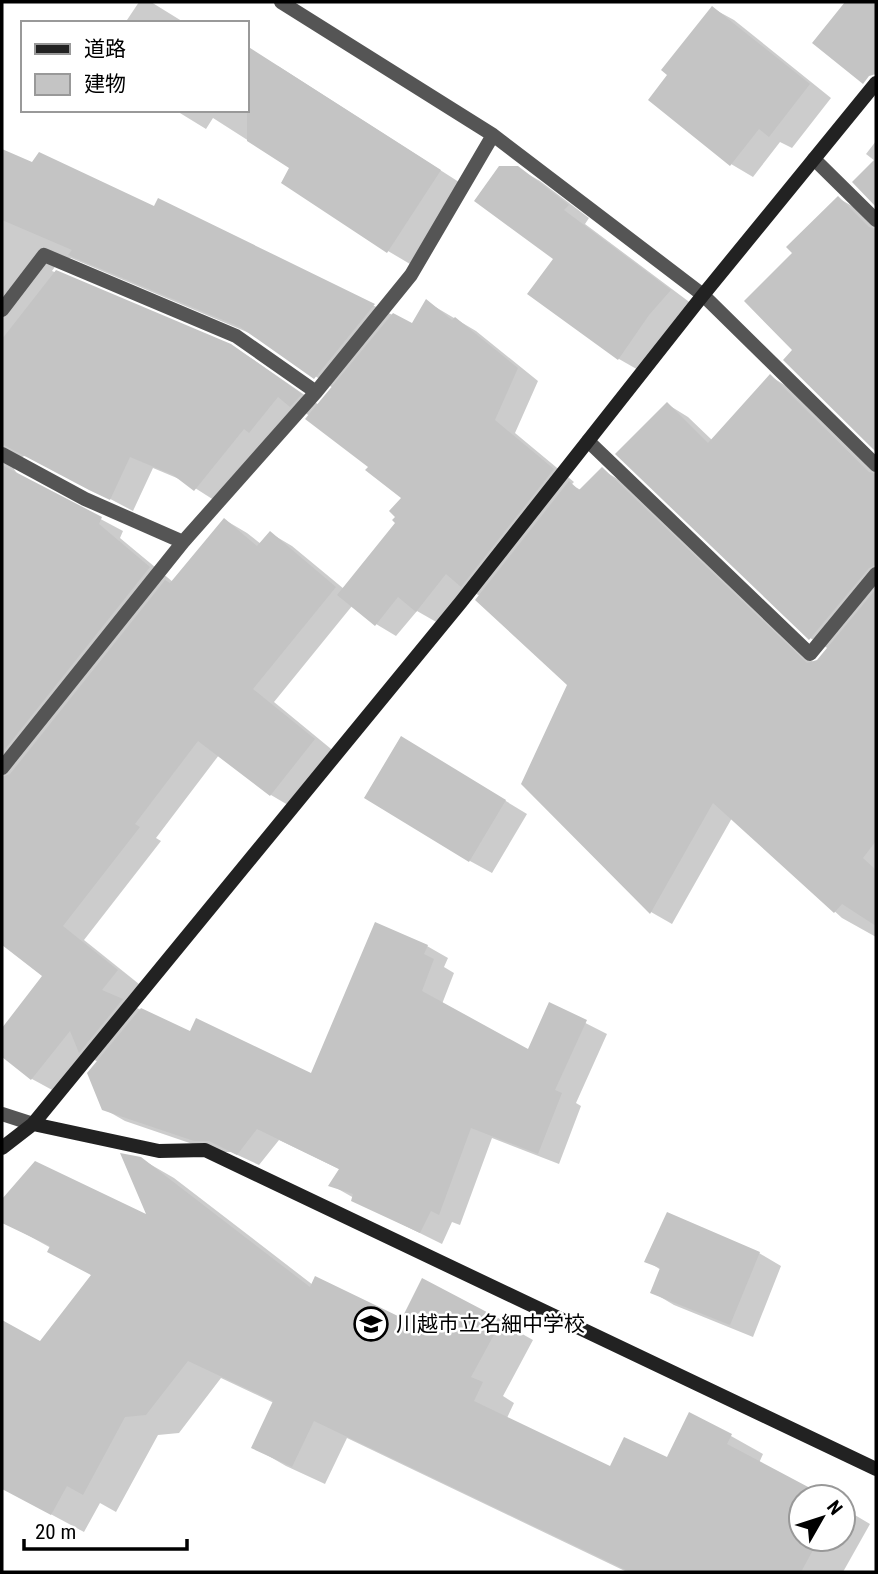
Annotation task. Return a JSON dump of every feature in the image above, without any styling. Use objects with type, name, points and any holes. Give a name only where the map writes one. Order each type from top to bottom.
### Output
[{"type":"street","points":[[281,2],[493,135],[703,295],[876,465]]},
{"type":"street","points":[[2,1148],[33,1124],[452,613],[703,295],[876,83]]},
{"type":"street","points":[[2,768],[183,542],[316,392],[411,275],[493,135]]},
{"type":"street","points":[[814,159],[876,220]]},
{"type":"street","points":[[2,310],[44,255],[236,335],[316,392]]},
{"type":"street","points":[[588,441],[810,654],[876,575]]},
{"type":"street","points":[[2,454],[85,499],[183,542]]},
{"type":"street","points":[[2,1114],[33,1124],[159,1151],[205,1150],[876,1469]]},
{"type":"building","points":[[845,2],[876,2],[876,74],[869,76],[863,84],[812,43]]},
{"type":"building","points":[[712,6],[810,84],[769,137],[759,129],[730,166],[648,100],[667,75],[661,70]]},
{"type":"building","points":[[248,47],[441,170],[387,253],[281,183],[289,168],[247,141]]},
{"type":"building","points":[[2,149],[32,162],[39,152],[154,206],[158,198],[375,304],[314,379],[240,327],[68,255],[72,250],[2,220]]},
{"type":"building","points":[[876,158],[876,207],[852,182]]},
{"type":"building","points":[[499,166],[518,166],[569,205],[564,210],[671,290],[649,315],[618,360],[527,294],[553,259],[474,201]]},
{"type":"building","points":[[838,196],[869,227],[876,229],[876,452],[783,360],[792,350],[744,301],[792,253],[786,247]]},
{"type":"building","points":[[56,270],[231,344],[302,394],[290,407],[278,397],[249,433],[244,429],[194,491],[173,475],[130,457],[110,500],[89,490],[2,444],[2,339]]},
{"type":"building","points":[[426,299],[452,320],[455,317],[518,368],[495,420],[554,469],[461,587],[446,574],[416,612],[398,597],[375,626],[337,595],[395,523],[392,520],[395,517],[389,511],[401,498],[365,470],[368,467],[305,419],[393,313],[412,323]]},
{"type":"building","points":[[770,374],[869,472],[876,474],[876,565],[869,568],[809,640],[615,454],[667,402],[708,443]]},
{"type":"building","points":[[2,465],[102,517],[99,524],[150,567],[2,753]]},
{"type":"building","points":[[602,467],[807,663],[817,660],[876,589],[876,841],[863,858],[876,870],[876,926],[842,904],[834,913],[713,803],[650,914],[521,784],[567,685],[475,600],[569,481],[579,490]]},
{"type":"building","points":[[224,518],[257,546],[270,531],[336,587],[253,689],[315,739],[270,796],[198,741],[135,824],[140,827],[63,926],[118,970],[102,990],[123,999],[79,1053],[70,1031],[31,1080],[2,1057],[2,1028],[42,976],[2,945],[2,777],[10,774],[165,580],[170,583]]},
{"type":"building","points":[[401,736],[506,800],[469,862],[364,798]]},
{"type":"building","points":[[375,922],[428,945],[424,954],[434,959],[422,991],[528,1049],[549,1002],[587,1020],[555,1090],[562,1093],[538,1154],[471,1128],[439,1215],[431,1211],[420,1233],[351,1201],[353,1194],[328,1186],[339,1169],[257,1129],[237,1155],[209,1141],[194,1141],[102,1110],[87,1073],[141,1008],[190,1031],[196,1018],[311,1073]]},
{"type":"building","points":[[120,1153],[141,1157],[310,1287],[315,1276],[402,1318],[422,1278],[502,1320],[471,1377],[483,1382],[474,1401],[610,1466],[624,1437],[667,1457],[689,1412],[732,1434],[727,1444],[801,1483],[787,1483],[787,1553],[811,1553],[801,1572],[630,1572],[314,1421],[292,1467],[251,1448],[273,1401],[188,1361],[146,1415],[125,1417],[83,1495],[67,1486],[51,1515],[2,1489],[2,1320],[40,1341],[91,1275],[47,1252],[50,1246],[2,1223],[2,1199],[35,1161],[146,1214]]},
{"type":"building","points":[[667,1212],[760,1252],[730,1325],[650,1293],[660,1268],[644,1262]]},
{"type":"place","name":"川越市立名細中学校","points":[[371,1324]]}]
